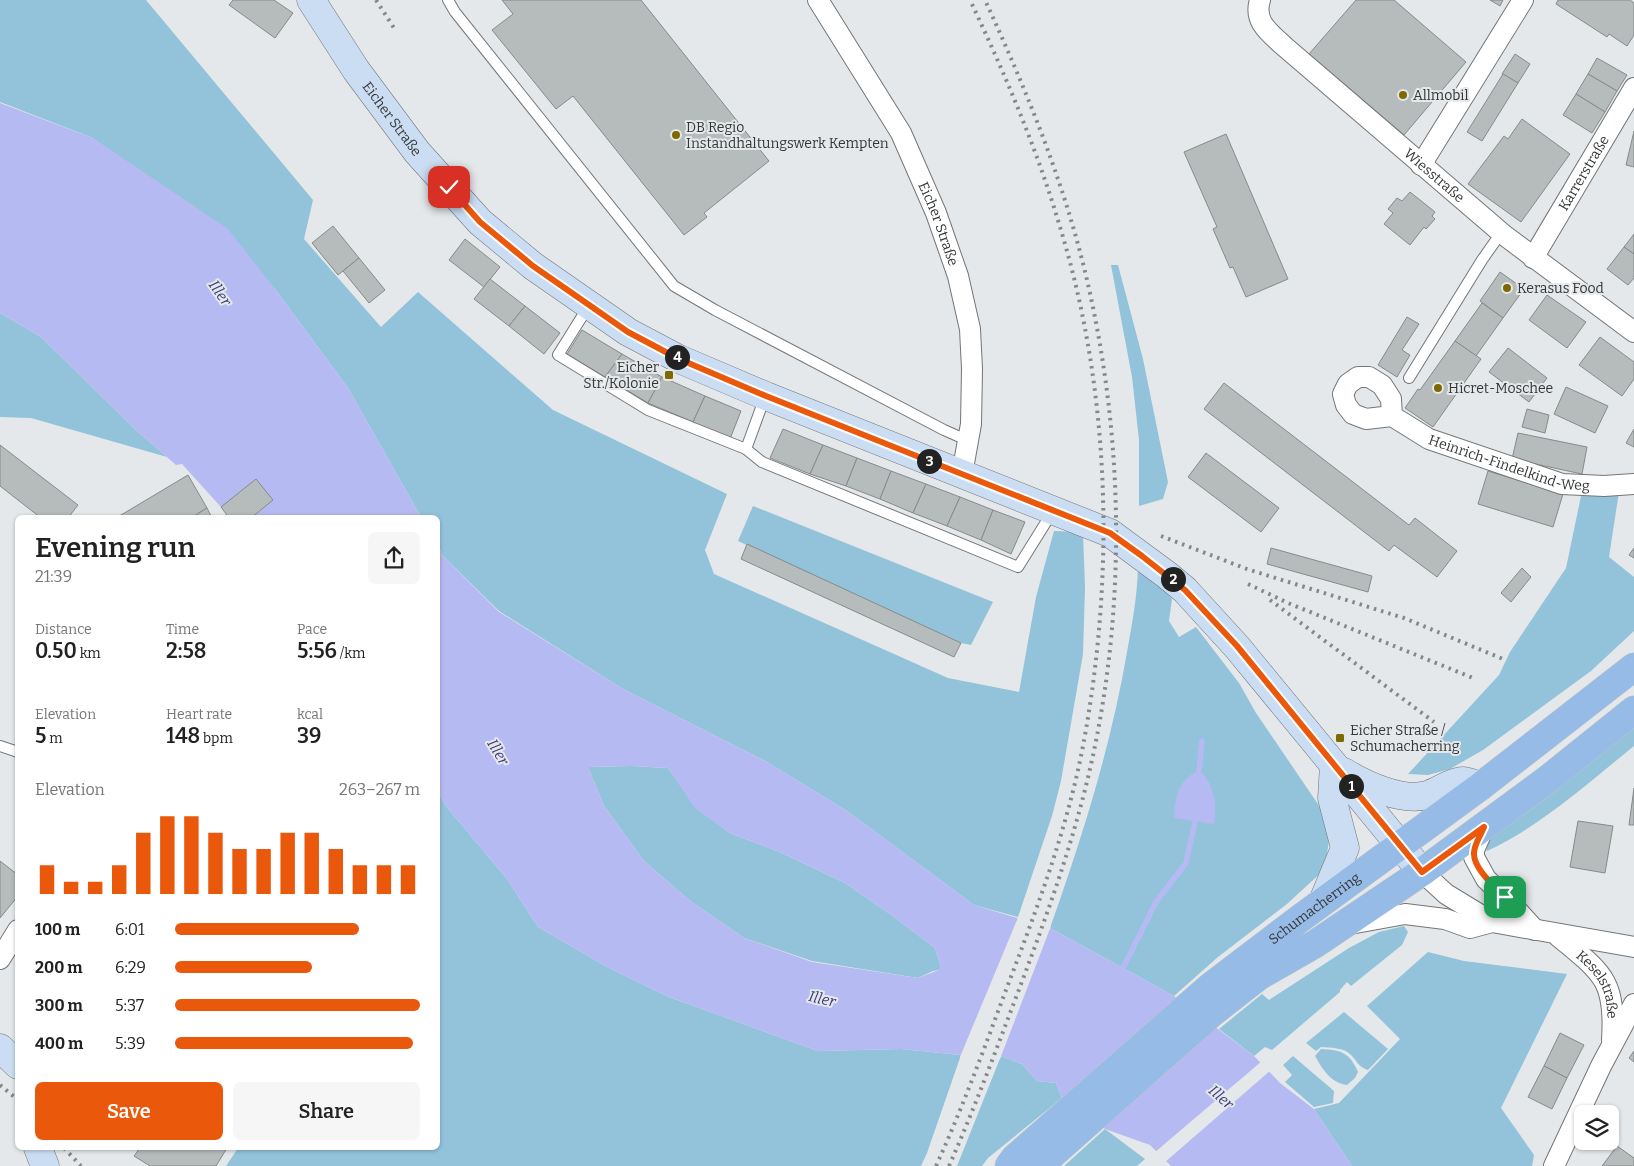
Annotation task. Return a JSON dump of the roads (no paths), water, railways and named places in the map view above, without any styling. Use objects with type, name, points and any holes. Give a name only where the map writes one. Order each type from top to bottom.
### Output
[{"type":"main road","name":"Schumacherring","points":[[1009,1166],[1015,1158],[1210,987],[1323,901],[1481,786],[1634,667]]},
{"type":"main road","name":"Schumacherring","points":[[1039,1166],[1213,1012],[1259,976],[1314,944],[1422,872],[1548,779],[1634,710]]},
{"type":"street","name":"Eicher Straße","points":[[311,0],[356,70],[417,152],[480,222],[533,266],[628,332],[679,359],[766,396],[1110,533],[1149,560],[1185,590],[1258,671],[1422,872]]},
{"type":"street","name":"Eicher Straße","points":[[818,0],[901,133],[936,213],[958,276],[970,329],[972,369],[971,424],[962,474]]},
{"type":"street","name":"Wiesstraße","points":[[1260,0],[1258,13],[1260,21],[1266,29],[1501,233],[1633,329]]},
{"type":"street","points":[[1421,165],[1523,0]]},
{"type":"street","name":"Karrerstraße","points":[[1533,258],[1634,88]]},
{"type":"street","name":"Heinrich-Findelkind-Weg","points":[[1392,416],[1429,439],[1562,484],[1604,486],[1634,484]]},
{"type":"street","points":[[1323,901],[1344,848],[1343,837],[1332,798],[1334,766],[1359,781],[1382,790],[1406,796],[1426,795],[1462,780],[1481,786]]},
{"type":"street","points":[[1484,827],[1474,850],[1474,857],[1486,879],[1535,930]]},
{"type":"street","points":[[1422,872],[1446,894],[1492,922],[1634,947]]},
{"type":"street","points":[[1343,925],[1405,914],[1445,919],[1470,928],[1492,922]]},
{"type":"street","name":"Keselstraße","points":[[1557,934],[1600,972],[1611,993],[1614,1014],[1611,1047]]},
{"type":"street","points":[[0,958],[15,935]]},
{"type":"street","name":"Keselstraße","points":[[1556,1165],[1611,1047],[1634,1004]]},
{"type":"street","points":[[0,1048],[15,1062]]},
{"type":"street","points":[[32,1166],[36,1150]]},
{"type":"street","points":[[37,1150],[45,1166]]},
{"type":"lane","points":[[448,0],[455,12],[674,286],[715,310],[969,441]]},
{"type":"lane","points":[[1409,378],[1482,260],[1501,233]]},
{"type":"lane","points":[[589,305],[558,355],[648,410],[746,450],[762,462],[1018,567],[1054,510]]},
{"type":"lane","points":[[746,450],[766,396]]},
{"type":"lane","points":[[0,746],[15,751]]},
{"type":"water","name":"Iller","points":[[0,103],[93,138],[228,229],[348,388],[420,515],[228,515],[182,464],[176,465],[138,432],[41,337],[0,313]]},
{"type":"water","name":"Iller","points":[[440,550],[443,556],[499,612],[623,689],[767,762],[847,811],[974,905],[1050,928],[1174,996],[1254,1056],[1280,1083],[1314,1109],[1352,1166],[1171,1166],[1150,1145],[1105,1129],[1062,1098],[1056,1083],[1037,1081],[1022,1064],[1001,1056],[961,1055],[901,1049],[818,1051],[669,997],[609,968],[538,927],[507,879],[445,805],[440,794]],"holes":[[[631,766],[668,768],[695,808],[730,833],[782,853],[845,883],[935,948],[941,967],[939,970],[918,978],[812,962],[744,938],[689,900],[644,861],[604,806],[588,767]]]},
{"type":"water","points":[[1199,770],[1209,782],[1214,795],[1214,824],[1174,818],[1177,795],[1182,784]]},
{"type":"waterway","points":[[1199,770],[1202,741]]},
{"type":"waterway","points":[[1120,974],[1156,902],[1186,863],[1195,821]]},
{"type":"railway","points":[[376,0],[394,28]]},
{"type":"railway","points":[[936,1166],[973,1079],[1060,839],[1083,746],[1093,681],[1100,616],[1103,551],[1103,485],[1098,420],[1090,354],[1077,290],[1060,227],[1031,140],[970,0]]},
{"type":"railway","points":[[949,1166],[982,1087],[1029,962],[1054,893],[1076,823],[1092,759],[1104,694],[1112,628],[1116,562],[1115,495],[1111,429],[1103,363],[1082,259],[1046,146],[1017,72],[985,0]]},
{"type":"railway","points":[[1161,536],[1247,569],[1404,618],[1503,659]]},
{"type":"railway","points":[[1248,584],[1288,603],[1473,678]]},
{"type":"railway","points":[[1270,600],[1434,722]]},
{"type":"railway","points":[[0,1085],[15,1098]]},
{"type":"railway","points":[[66,1150],[81,1166]]},
{"type":"place","name":"Allmobil","points":[[1403,95]]},
{"type":"place","name":"DB Regio Instandhaltungswerk Kempten","points":[[676,135]]},
{"type":"place","name":"Kerasus Food","points":[[1507,288]]},
{"type":"place","name":"Eicher Str./Kolonie","points":[[669,375]]},
{"type":"place","name":"Hicret-Moschee","points":[[1438,388]]},
{"type":"place","name":"Eicher Straße / Schumacherring","points":[[1340,738]]}]
